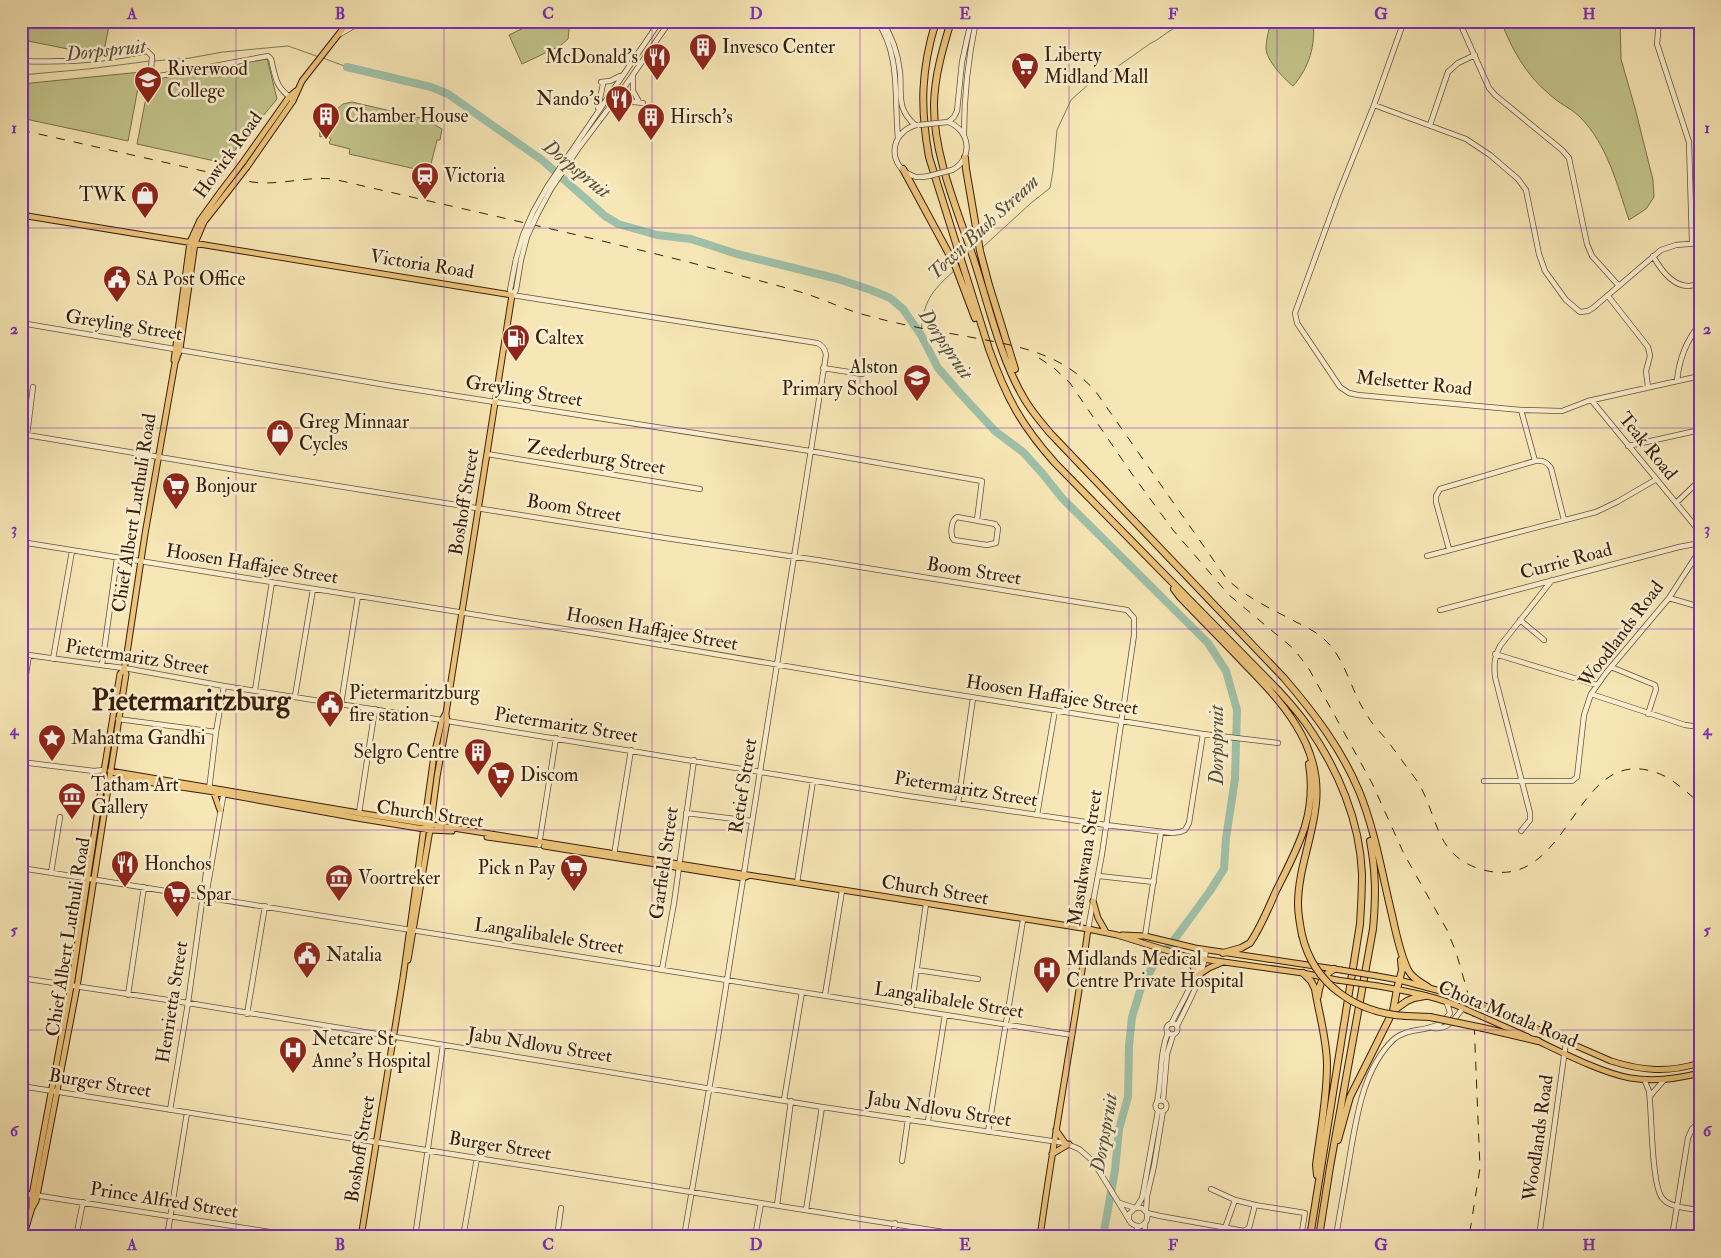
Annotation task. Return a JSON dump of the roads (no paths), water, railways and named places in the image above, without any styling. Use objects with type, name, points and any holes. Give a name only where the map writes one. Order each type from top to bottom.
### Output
[{"type":"highway","points":[[936,21],[926,63],[922,100],[924,130],[929,157],[959,266],[978,326],[1011,404],[1024,426],[1038,444],[1278,690],[1306,723],[1324,751],[1350,808],[1362,872],[1360,924],[1310,1237]]},
{"type":"highway","points":[[951,21],[938,66],[934,104],[936,130],[950,187],[1001,344],[1024,399],[1050,433],[1284,678],[1314,713],[1344,759],[1359,792],[1374,837],[1398,939],[1408,970],[1416,980],[1428,987]]},
{"type":"highway","points":[[965,158],[980,248],[989,285],[1016,374],[1050,433]]},
{"type":"highway","points":[[903,169],[959,266]]},
{"type":"highway","points":[[1165,575],[1180,597],[1271,691],[1301,730],[1308,745],[1316,784],[1316,804],[1299,895],[1298,913],[1302,935],[1309,956],[1328,983],[1351,1001],[1369,1010],[1406,1016],[1430,1017],[1538,1041]]},
{"type":"highway","points":[[1224,953],[1246,946],[1254,938],[1292,858],[1308,818],[1312,781],[1309,764],[1304,747],[1286,710]]},
{"type":"highway","points":[[1319,1237],[1373,929],[1376,898],[1375,869],[1370,840],[1357,793],[1344,759]]},
{"type":"highway","points":[[1330,1167],[1350,1097],[1393,1010],[1402,966],[1398,939]]},
{"type":"highway","points":[[1318,1007],[1318,994],[1323,977],[1327,972],[1337,970]]},
{"type":"highway","points":[[1303,973],[1313,985],[1327,1064],[1316,1165],[1317,1188]]},
{"type":"highway","points":[[1393,1010],[1414,998],[1425,996]]},
{"type":"main road","name":"Howick Road","points":[[193,242],[200,220],[245,165],[310,70],[349,21]]},
{"type":"main road","name":"Victoria Road","points":[[21,215],[513,292]]},
{"type":"main road","name":"Chief Albert Luthuli Road","points":[[23,1237],[32,1208],[94,879],[108,782],[106,772],[126,674],[124,669],[175,363],[193,242]]},
{"type":"main road","name":"Boshoff Street","points":[[361,1237],[428,827],[434,755],[445,720],[513,292]]},
{"type":"main road","name":"Chief Albert Luthuli Road","points":[[74,986],[88,878],[120,674],[124,669]]},
{"type":"main road","name":"Church Street","points":[[106,772],[359,813],[428,827]]},
{"type":"main road","name":"Church Street","points":[[108,782],[115,778],[120,778],[211,790]]},
{"type":"main road","points":[[211,790],[220,810]]},
{"type":"main road","name":"Church Street","points":[[224,792],[428,827],[1106,932],[1177,954],[1303,973]]},
{"type":"main road","points":[[1093,901],[1098,918],[1106,932]]},
{"type":"main road","name":"Masukwana Street","points":[[1040,1237],[1053,1141],[1088,929]]},
{"type":"main road","name":"Church Street","points":[[1117,935],[1145,936],[1204,950],[1313,965]]},
{"type":"main road","points":[[1187,956],[1198,974],[1223,962]]},
{"type":"main road","name":"Chota Motala Road","points":[[1313,965],[1400,980],[1460,996],[1611,1062],[1645,1070],[1683,1068],[1700,1063]]},
{"type":"main road","name":"Chota Motala Road","points":[[1303,973],[1396,989],[1446,1002],[1484,1016],[1564,1053],[1629,1078],[1664,1080],[1700,1073]]},
{"type":"main road","points":[[1052,1154],[1067,1144],[1056,1130]]},
{"type":"street","points":[[337,36],[363,21]]},
{"type":"street","points":[[566,164],[596,114],[660,21]]},
{"type":"street","points":[[513,292],[522,235],[549,188],[612,104],[670,21]]},
{"type":"street","points":[[876,21],[888,44],[894,65],[898,138]]},
{"type":"street","points":[[882,21],[891,37],[896,53],[900,74],[901,106],[906,117],[917,125]]},
{"type":"street","points":[[948,122],[957,111],[962,62],[971,21]]},
{"type":"street","points":[[964,135],[959,128],[948,122],[917,125],[905,130],[898,138],[894,152],[898,163],[913,176],[929,176],[952,170],[959,166],[965,158],[964,101],[967,62],[976,21]]},
{"type":"street","name":"Melsetter Road","points":[[1404,21],[1374,105],[1297,305],[1295,317],[1297,323],[1340,387],[1349,393],[1521,410],[1562,412],[1582,403],[1700,376]]},
{"type":"street","points":[[1459,21],[1489,88],[1495,96],[1562,150],[1569,158],[1587,244],[1592,256],[1619,286]]},
{"type":"street","points":[[1659,21],[1657,44],[1689,142],[1692,243]]},
{"type":"street","points":[[21,61],[77,60],[121,56],[148,50],[152,56],[152,74],[154,77],[206,66],[269,57],[276,83],[282,92],[291,99]]},
{"type":"street","points":[[1430,125],[1448,72],[1458,63],[1475,55]]},
{"type":"street","points":[[596,114],[601,100],[601,83],[613,80],[625,72]]},
{"type":"street","points":[[633,75],[633,91],[638,100]]},
{"type":"street","points":[[612,104],[626,101],[643,103]]},
{"type":"street","points":[[1374,105],[1455,134],[1475,144],[1521,182],[1526,190],[1539,254],[1545,271],[1549,279],[1574,308],[1580,312],[1588,311],[1608,296],[1661,250],[1676,245],[1700,243]]},
{"type":"street","points":[[1653,256],[1664,274],[1671,280],[1690,286],[1700,283]]},
{"type":"street","name":"Victoria Road","points":[[513,292],[817,343]]},
{"type":"street","points":[[1608,296],[1648,347],[1650,356],[1646,371],[1648,388]]},
{"type":"street","name":"Greyling Street","points":[[21,324],[368,382],[810,451],[982,481],[977,520]]},
{"type":"street","points":[[1677,381],[1681,356],[1692,334],[1700,324]]},
{"type":"street","name":"Retief Street","points":[[684,1237],[745,876],[823,368],[825,350],[823,346],[817,343]]},
{"type":"street","points":[[823,368],[862,374]]},
{"type":"street","points":[[27,434],[33,387]]},
{"type":"street","name":"Teak Road","points":[[1592,401],[1655,480],[1700,532]]},
{"type":"street","points":[[1521,410],[1535,461]]},
{"type":"street","points":[[1628,446],[1700,430]]},
{"type":"street","name":"Boom Street","points":[[21,434],[657,537],[794,556],[1122,609]]},
{"type":"street","name":"Zeederburg Street","points":[[487,454],[700,489]]},
{"type":"street","points":[[1448,549],[1436,502],[1437,492],[1445,486],[1535,461],[1544,461],[1551,468],[1564,520]]},
{"type":"street","points":[[1427,556],[1606,508],[1655,480]]},
{"type":"street","points":[[1676,503],[1700,480]]},
{"type":"street","points":[[956,518],[977,520],[993,523],[997,526],[996,542],[994,544],[988,545],[959,541],[952,537],[953,523],[956,518]]},
{"type":"street","name":"Hoosen Haffajee Street","points":[[21,542],[602,635],[973,698],[1221,737],[1278,743]]},
{"type":"street","name":"Currie Road","points":[[1440,610],[1700,543]]},
{"type":"street","points":[[53,659],[72,550]]},
{"type":"street","name":"Woodlands Road","points":[[1522,781],[1572,781],[1577,778],[1584,714],[1591,694],[1597,684],[1669,598],[1700,550]]},
{"type":"street","points":[[102,665],[117,558]]},
{"type":"street","points":[[1521,831],[1530,820],[1530,813],[1495,677],[1495,654],[1552,580]]},
{"type":"street","points":[[254,690],[272,582]]},
{"type":"street","points":[[295,696],[313,589]]},
{"type":"street","points":[[341,704],[358,596]]},
{"type":"street","points":[[1669,598],[1700,607]]},
{"type":"street","name":"Masukwana Street","points":[[1088,929],[1122,721],[1135,623],[1132,615],[1122,609]]},
{"type":"street","points":[[1520,620],[1544,640]]},
{"type":"street","name":"Pietermaritz Street","points":[[21,654],[102,665],[445,720],[813,781],[1161,832],[1180,832],[1185,830],[1190,814],[1203,734]]},
{"type":"street","points":[[1495,654],[1597,684]]},
{"type":"street","points":[[21,706],[29,655]]},
{"type":"street","points":[[1611,667],[1655,685],[1656,689],[1648,714]]},
{"type":"street","points":[[211,790],[216,732],[224,686]]},
{"type":"street","points":[[1591,694],[1648,714],[1685,725],[1700,727]]},
{"type":"street","points":[[958,803],[973,698]]},
{"type":"street","points":[[359,813],[375,709]]},
{"type":"street","points":[[1037,815],[1055,710]]},
{"type":"street","points":[[118,719],[216,732]]},
{"type":"street","points":[[540,843],[556,738]]},
{"type":"street","points":[[614,855],[632,750]]},
{"type":"street","name":"Garfield Street","points":[[662,970],[694,760]]},
{"type":"street","name":"Church Street","points":[[21,762],[106,772]]},
{"type":"street","points":[[797,884],[813,781]]},
{"type":"street","points":[[1484,781],[1522,781]]},
{"type":"street","name":"Henrietta Street","points":[[204,897],[224,792]]},
{"type":"street","points":[[686,813],[752,821]]},
{"type":"street","points":[[51,872],[60,816]]},
{"type":"street","points":[[1145,936],[1161,832]]},
{"type":"street","name":"Henrietta Street","points":[[170,1110],[188,1003],[207,866],[211,861]]},
{"type":"street","name":"Langalibalele Street","points":[[21,868],[1072,1035]]},
{"type":"street","points":[[1098,876],[1154,882]]},
{"type":"street","points":[[207,885],[209,892],[216,898]]},
{"type":"street","points":[[128,994],[144,887]]},
{"type":"street","points":[[825,995],[842,891]]},
{"type":"street","points":[[911,1009],[926,904]]},
{"type":"street","points":[[247,1014],[265,906]]},
{"type":"street","points":[[988,1132],[1023,920]]},
{"type":"street","points":[[1144,1237],[1147,1196],[1160,1131],[1160,1111],[1156,1108],[1160,1091],[1164,1044],[1170,1034],[1178,1032],[1177,1026],[1198,974],[1204,950]]},
{"type":"street","points":[[917,970],[978,980]]},
{"type":"street","points":[[1129,1220],[1130,1212],[1142,1198],[1160,1111],[1167,1107],[1164,1101],[1170,1034],[1167,1027],[1171,1024],[1198,974]]},
{"type":"street","name":"Jabu Ndlovu Street","points":[[21,978],[1067,1144]]},
{"type":"street","points":[[784,1100],[802,992]]},
{"type":"street","points":[[1432,1028],[1441,1024],[1450,1014],[1446,1002]]},
{"type":"street","points":[[1336,1237],[1358,1106],[1380,1057],[1395,1038],[1411,1031],[1443,1028],[1465,1009]]},
{"type":"street","points":[[928,1122],[945,1015]]},
{"type":"street","points":[[1171,1024],[1177,1026]]},
{"type":"street","name":"Woodlands Road","points":[[1539,1237],[1566,1042]]},
{"type":"street","points":[[415,1237],[443,1045]]},
{"type":"street","points":[[1644,1079],[1648,1088],[1658,1191],[1664,1201],[1677,1207],[1700,1210]]},
{"type":"street","points":[[1649,1097],[1664,1080]]},
{"type":"street","name":"Burger Street","points":[[21,1086],[975,1237]]},
{"type":"street","points":[[777,1205],[790,1101]]},
{"type":"street","points":[[1157,1102],[1164,1101]]},
{"type":"street","points":[[806,1210],[822,1106]]},
{"type":"street","points":[[167,1237],[188,1112]]},
{"type":"street","points":[[902,1161],[908,1119]]},
{"type":"street","points":[[1672,1237],[1688,1138],[1692,1129],[1700,1121]]},
{"type":"street","points":[[1067,1144],[1087,1154],[1107,1182],[1129,1220],[1144,1237]]},
{"type":"street","points":[[463,1237],[477,1158]]},
{"type":"street","points":[[1211,1190],[1235,1200],[1255,1205],[1305,1213],[1301,1237]]},
{"type":"street","name":"Prince Alfred Street","points":[[21,1193],[302,1237]]},
{"type":"street","points":[[1225,1228],[1235,1200]]},
{"type":"street","points":[[1118,1201],[1160,1216],[1244,1231],[1248,1230],[1255,1205]]},
{"type":"street","points":[[76,1237],[83,1202]]},
{"type":"street","points":[[756,1237],[761,1203]]},
{"type":"street","points":[[556,1237],[561,1208]]},
{"type":"street","points":[[1136,1226],[1160,1216]]},
{"type":"street","points":[[893,1237],[895,1223]]},
{"type":"waterway","name":"Town Bush Stream","points":[[983,247],[1050,188],[1057,130],[1071,100],[1090,83],[1107,74],[1185,21]]},
{"type":"waterway","name":"Dorpspruit","points":[[154,61],[288,46],[319,57]]},
{"type":"waterway","name":"Dorpspruit","points":[[323,58],[347,67]]},
{"type":"waterway","name":"Dorpspruit","points":[[21,75],[150,61]]},
{"type":"waterway","name":"Dorpspruit","points":[[347,67],[431,87],[448,94],[542,160],[605,216],[618,224],[657,235],[691,239],[737,254],[838,279],[890,298],[903,309],[921,335],[938,368],[959,392],[995,431],[1023,452],[1062,498],[1208,643],[1226,671],[1237,710],[1235,779],[1226,838],[1224,869],[1177,936],[1154,964],[1141,988],[1132,1017],[1129,1046],[1128,1097],[1119,1129],[1115,1170],[1103,1237]]},
{"type":"waterway","name":"Town Bush Stream","points":[[921,335],[924,314],[929,298],[939,285],[955,270]]},
{"type":"railway","points":[[21,130],[252,182],[272,183],[323,178],[333,179],[682,260],[797,291],[851,311],[880,319],[1016,346],[1051,358],[1082,378],[1096,392],[1226,578],[1269,608],[1315,632],[1332,648],[1338,656],[1361,706],[1415,778],[1444,841],[1462,861],[1477,868],[1509,872],[1534,862],[1554,843],[1588,797],[1607,778],[1631,769],[1660,774],[1676,783],[1700,803]]},
{"type":"railway","points":[[1039,358],[1053,367],[1070,383],[1173,530],[1229,595],[1294,649],[1309,669],[1372,783],[1404,854],[1447,930],[1456,952],[1474,1021],[1480,1168],[1469,1237]]},
{"type":"place","name":"Invesco Center","points":[[703,71]]},
{"type":"place","name":"McDonald's","points":[[657,81]]},
{"type":"place","name":"Liberty Midland Mall","points":[[1025,90]]},
{"type":"place","name":"Riverwood College","points":[[148,104]]},
{"type":"place","name":"Nando's","points":[[619,123]]},
{"type":"place","name":"Chamber House","points":[[326,140]]},
{"type":"place","name":"Hirsch's","points":[[651,141]]},
{"type":"place","name":"Victoria","points":[[425,200]]},
{"type":"place","name":"TWK","points":[[145,219]]},
{"type":"place","name":"SA Post Office","points":[[117,303]]},
{"type":"place","name":"Caltex","points":[[516,362]]},
{"type":"place","name":"Alston Primary School","points":[[917,402]]},
{"type":"place","name":"Greg Minnaar Cycles","points":[[280,457]]},
{"type":"place","name":"Bonjour","points":[[176,510]]},
{"type":"place","name":"Pietermaritzburg fire station","points":[[330,728]]},
{"type":"place","name":"Mahatma Gandhi","points":[[52,762]]},
{"type":"place","name":"Selgro Centre","points":[[478,776]]},
{"type":"place","name":"Discom","points":[[501,799]]},
{"type":"place","name":"Tatham Art Gallery","points":[[72,820]]},
{"type":"place","name":"Honchos","points":[[125,888]]},
{"type":"place","name":"Pick n Pay","points":[[574,892]]},
{"type":"place","name":"Voortreker","points":[[339,902]]},
{"type":"place","name":"Spar","points":[[177,918]]},
{"type":"place","name":"Natalia","points":[[307,979]]},
{"type":"place","name":"Midlands Medical Centre Private Hospital","points":[[1047,994]]},
{"type":"place","name":"Netcare St Anne's Hospital","points":[[293,1074]]},
{"type":"district","name":"Pietermaritzburg","points":[[191,701]]}]
